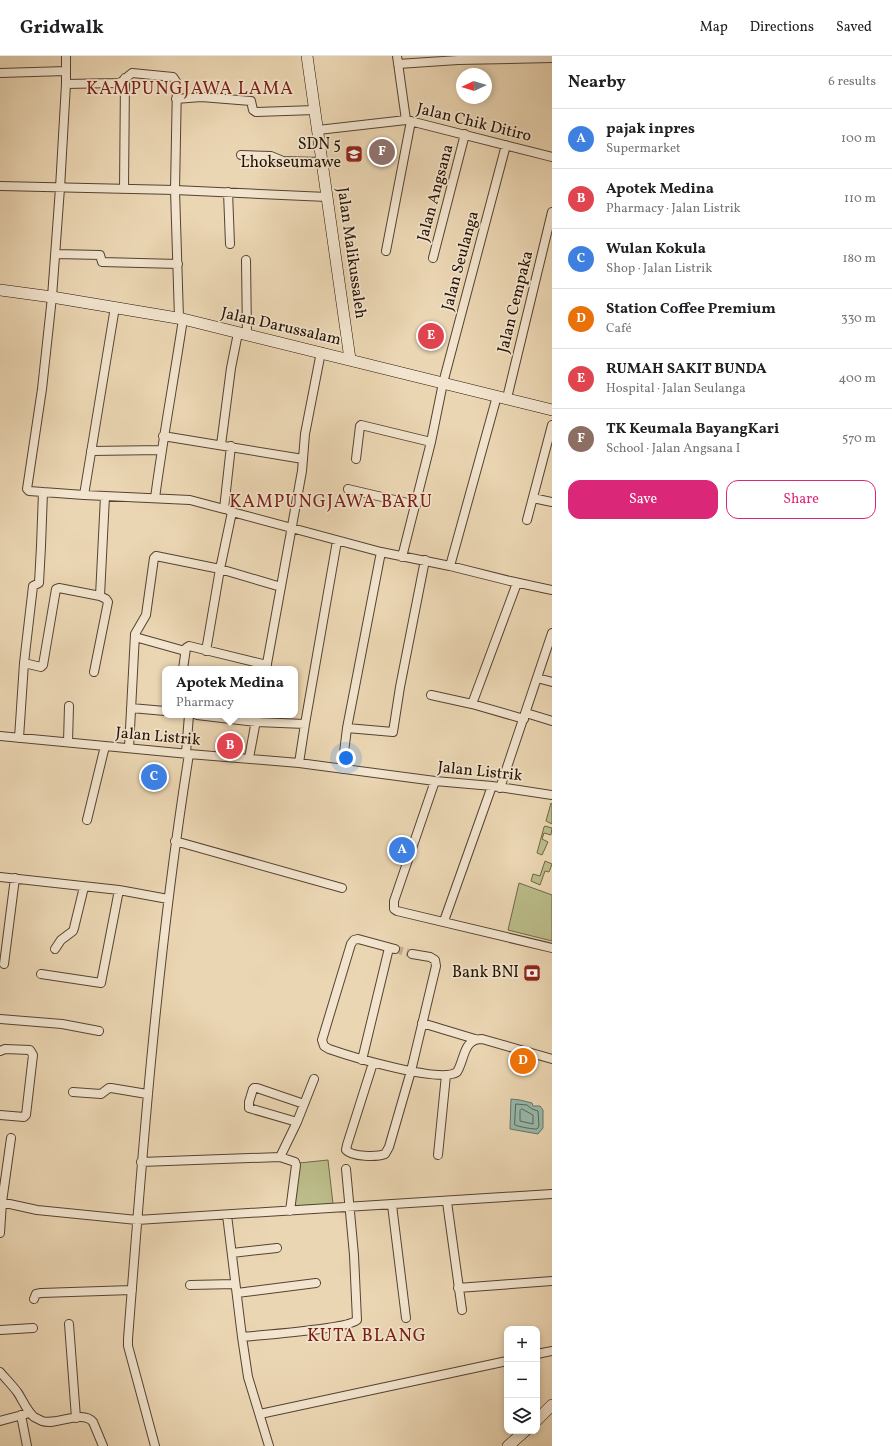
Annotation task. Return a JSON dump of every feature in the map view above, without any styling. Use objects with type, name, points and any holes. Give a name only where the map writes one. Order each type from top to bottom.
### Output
[{"type":"street","points":[[66,56],[66,84],[56,254],[42,389],[27,485],[29,491],[190,500],[381,552],[425,560],[517,583],[552,590]]},
{"type":"street","name":"Jalan Malikussaleh","points":[[307,56],[350,359]]},
{"type":"street","points":[[386,251],[409,121],[398,60],[552,58]]},
{"type":"street","points":[[0,73],[66,71]]},
{"type":"street","points":[[66,84],[116,83],[121,82],[132,74],[173,77],[177,83],[175,190],[181,319],[155,498]]},
{"type":"street","points":[[124,189],[125,78]]},
{"type":"street","points":[[176,99],[201,97],[251,101],[253,110],[256,112],[315,110]]},
{"type":"street","name":"Jalan Chik Ditiro","points":[[318,130],[409,121],[552,157]]},
{"type":"street","name":"Jalan Angsana","points":[[433,258],[465,134]]},
{"type":"street","name":"Jalan Seulanga","points":[[402,557],[431,442],[443,383],[506,145]]},
{"type":"street","points":[[241,155],[271,156],[283,161],[322,162]]},
{"type":"street","points":[[0,186],[175,190],[327,197]]},
{"type":"street","points":[[228,192],[230,244]]},
{"type":"street","name":"Jalan Cempaka","points":[[450,566],[502,397],[552,212]]},
{"type":"street","points":[[56,254],[100,255],[102,262],[178,264]]},
{"type":"street","points":[[221,445],[231,368],[242,334],[246,260]]},
{"type":"street","name":"Jalan Darussalam","points":[[0,290],[52,296],[181,319],[350,359],[552,410]]},
{"type":"street","points":[[84,495],[115,307]]},
{"type":"street","points":[[266,666],[302,471],[305,434],[320,352]]},
{"type":"street","points":[[356,460],[361,425],[431,442]]},
{"type":"street","points":[[527,520],[552,425]]},
{"type":"street","points":[[163,436],[303,459]]},
{"type":"street","points":[[224,509],[231,446]]},
{"type":"street","points":[[91,451],[161,450]]},
{"type":"street","points":[[348,489],[416,505]]},
{"type":"street","points":[[19,738],[24,663],[33,586],[39,583],[42,492]]},
{"type":"street","points":[[100,596],[105,496]]},
{"type":"street","points":[[533,498],[552,502]]},
{"type":"street","points":[[206,650],[220,569],[232,512]]},
{"type":"street","points":[[299,763],[337,541]]},
{"type":"street","points":[[342,768],[347,728],[381,552]]},
{"type":"street","points":[[128,748],[135,637],[136,630],[143,622],[146,615],[154,558],[156,556],[220,569],[281,587]]},
{"type":"street","points":[[347,728],[393,732],[400,687],[425,560]]},
{"type":"street","points":[[472,704],[517,583]]},
{"type":"street","points":[[24,663],[41,667],[44,665],[56,589],[59,588],[100,596],[108,602],[94,672]]},
{"type":"street","points":[[500,788],[552,633]]},
{"type":"street","points":[[135,637],[185,651]]},
{"type":"street","points":[[183,666],[185,651],[187,646],[189,646],[262,666]]},
{"type":"street","points":[[537,678],[552,682]]},
{"type":"street","points":[[431,695],[552,721]]},
{"type":"street","points":[[68,742],[69,706]]},
{"type":"street","points":[[131,708],[162,711]]},
{"type":"street","points":[[155,1446],[128,1346],[147,1094],[168,899],[187,754],[189,718]]},
{"type":"street","points":[[242,718],[305,724]]},
{"type":"street","points":[[250,758],[257,719]]},
{"type":"street","name":"Jalan Listrik","points":[[0,736],[299,763],[435,782],[492,786],[552,795]]},
{"type":"street","points":[[87,820],[105,746]]},
{"type":"street","points":[[435,782],[394,901],[394,909],[397,911],[552,948]]},
{"type":"street","points":[[444,921],[492,786]]},
{"type":"street","points":[[175,841],[342,888]]},
{"type":"street","points":[[0,877],[119,890],[168,899]]},
{"type":"street","points":[[4,964],[15,878]]},
{"type":"street","points":[[55,949],[61,940],[74,928],[84,887]]},
{"type":"street","points":[[41,974],[101,983],[119,890]]},
{"type":"street","points":[[362,1060],[392,948],[358,939],[354,940],[351,944],[322,1040],[324,1046],[329,1049],[362,1060],[373,1063],[411,1071],[446,1075],[455,1074],[457,1072],[468,1044],[475,1039]]},
{"type":"street","points":[[373,1063],[346,1150],[350,1153],[374,1156],[386,1154],[389,1147],[411,1071],[436,966],[435,960],[430,957],[412,954]]},
{"type":"street","points":[[0,1019],[62,1024],[99,1032]]},
{"type":"street","points":[[422,1023],[475,1039],[482,1039],[552,1059]]},
{"type":"street","points":[[0,1051],[5,1049],[30,1050],[33,1055],[26,1115],[24,1117],[0,1115]]},
{"type":"street","points":[[438,1155],[446,1075]]},
{"type":"street","points":[[280,1157],[297,1122],[314,1079]]},
{"type":"street","points":[[73,1092],[101,1094],[111,1088],[147,1094]]},
{"type":"street","points":[[297,1122],[249,1108],[249,1102],[253,1089],[257,1088],[304,1104]]},
{"type":"street","points":[[0,1233],[1,1202],[11,1138]]},
{"type":"street","points":[[141,1162],[280,1157],[296,1163],[290,1211]]},
{"type":"street","points":[[242,1337],[332,1328],[354,1323],[357,1320],[350,1207],[346,1169]]},
{"type":"street","points":[[1,1202],[37,1210],[137,1220],[447,1202],[552,1194]]},
{"type":"street","points":[[447,1202],[462,1310]]},
{"type":"street","points":[[392,1205],[406,1318]]},
{"type":"street","points":[[227,1215],[248,1377],[269,1446]]},
{"type":"street","points":[[232,1254],[277,1248]]},
{"type":"street","points":[[458,1288],[552,1281]]},
{"type":"street","points":[[190,1285],[236,1284]]},
{"type":"street","points":[[237,1293],[316,1284]]},
{"type":"street","points":[[34,1299],[36,1294],[40,1293],[132,1290]]},
{"type":"street","points":[[69,1324],[76,1418]]},
{"type":"street","points":[[0,1330],[33,1328]]},
{"type":"street","points":[[540,1353],[552,1351]]},
{"type":"street","points":[[260,1414],[504,1362]]},
{"type":"street","points":[[0,1372],[18,1392],[30,1413],[34,1417],[43,1421],[51,1422],[86,1417],[93,1422],[103,1446]]},
{"type":"street","points":[[540,1417],[552,1405]]},
{"type":"street","points":[[0,1421],[30,1413]]},
{"type":"street","points":[[22,1414],[27,1446]]},
{"type":"street","points":[[508,1446],[521,1434]]},
{"type":"green space","points":[[551,803],[552,804],[552,824],[546,821]]},
{"type":"green space","points":[[545,826],[552,828],[551,835],[544,833],[542,839],[548,842],[542,855],[537,853]]},
{"type":"green space","points":[[545,861],[552,864],[549,872],[545,871],[540,885],[531,881],[533,874],[540,876]]},
{"type":"green space","points":[[519,883],[552,895],[552,941],[508,930]]},
{"type":"green space","points":[[328,1160],[333,1204],[293,1206],[299,1163]]},
{"type":"water","points":[[511,1099],[532,1103],[533,1106],[540,1106],[543,1110],[543,1128],[538,1134],[510,1129]]},
{"type":"tunnel","points":[[395,949],[412,954]]},
{"type":"place","name":"TK Keumala BayangKari","points":[[382,152]]},
{"type":"place","name":"SDN 5 Lhokseumawe","points":[[354,154]]},
{"type":"place","name":"RUMAH SAKIT BUNDA","points":[[431,336]]},
{"type":"place","name":"Apotek Medina","points":[[230,746]]},
{"type":"place","name":"Wulan Kokula","points":[[154,777]]},
{"type":"place","name":"pajak inpres","points":[[402,850]]},
{"type":"place","name":"Bank BNI","points":[[532,973]]},
{"type":"place","name":"Station Coffee Premium","points":[[523,1061]]},
{"type":"district","name":"KAMPUNGJAWA LAMA","points":[[190,89]]},
{"type":"district","name":"KAMPUNGJAWA BARU","points":[[331,502]]},
{"type":"district","name":"KUTA BLANG","points":[[367,1336]]}]
